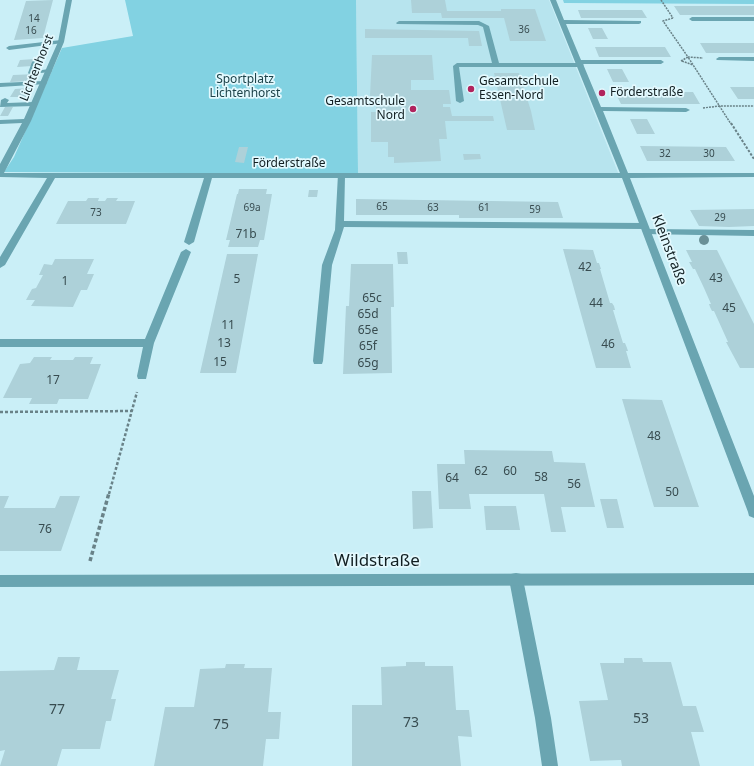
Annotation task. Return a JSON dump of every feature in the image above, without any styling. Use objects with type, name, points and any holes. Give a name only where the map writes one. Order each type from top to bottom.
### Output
[{"type":"street","name":"Lichtenhorst","points":[[0,172],[27,121],[61,42],[69,0]]},
{"type":"street","name":"Kleinstraße","points":[[553,0],[625,175],[754,512]]},
{"type":"street","points":[[692,19],[754,20]]},
{"type":"street","points":[[562,22],[639,22]]},
{"type":"street","points":[[399,23],[479,23],[486,26],[496,65]]},
{"type":"street","points":[[9,48],[61,42]]},
{"type":"street","points":[[719,59],[754,59]]},
{"type":"street","points":[[35,62],[31,72],[49,71]]},
{"type":"street","points":[[460,101],[455,67],[457,65],[661,62]]},
{"type":"street","points":[[0,85],[44,83]]},
{"type":"street","points":[[6,100],[3,105],[34,104]]},
{"type":"street","points":[[598,109],[686,110]]},
{"type":"street","name":"Lichtenhorst","points":[[0,122],[27,121]]},
{"type":"street","name":"Förderstraße","points":[[0,175],[754,175]]},
{"type":"street","points":[[0,265],[53,175]]},
{"type":"street","points":[[189,242],[209,176]]},
{"type":"street","points":[[318,361],[327,265],[339,230],[341,176]]},
{"type":"street","points":[[339,224],[645,229],[754,233]]},
{"type":"street","points":[[142,376],[149,343],[186,252]]},
{"type":"street","points":[[0,343],[149,343]]},
{"type":"street","points":[[516,578],[550,766]]},
{"type":"street","name":"Wildstraße","points":[[0,581],[516,578],[754,579]]},
{"type":"path","points":[[673,18],[663,21],[754,160]]},
{"type":"path","points":[[681,61],[688,58],[719,59]]},
{"type":"path","points":[[686,110],[720,106],[754,106]]},
{"type":"path","points":[[85,581],[142,376]]},
{"type":"path","points":[[0,412],[132,411]]},
{"type":"shaded area","name":"Gesamtschule Essen-Nord","points":[[356,0],[549,0],[619,175],[358,174]]},
{"type":"green space","name":"Sportplatz Lichtenhorst","points":[[125,0],[356,0],[358,174],[4,172],[14,157],[62,48],[133,36]]},
{"type":"green space","points":[[563,0],[754,0],[754,4],[564,3]]},
{"type":"building","points":[[53,0],[43,38],[14,40],[26,1]]},
{"type":"building","points":[[411,0],[445,0],[447,11],[501,11],[501,9],[535,9],[546,41],[510,41],[504,18],[442,18],[441,13],[412,13]]},
{"type":"building","points":[[674,6],[754,6],[754,15],[680,15]]},
{"type":"building","points":[[578,10],[642,10],[647,18],[581,18]]},
{"type":"building","points":[[588,28],[602,28],[608,39],[593,39]]},
{"type":"building","points":[[365,29],[479,31],[482,46],[469,46],[468,38],[365,38]]},
{"type":"building","points":[[700,43],[754,43],[754,53],[706,53]]},
{"type":"building","points":[[595,47],[665,47],[671,57],[599,57]]},
{"type":"building","name":"Gesamtschule Nord","points":[[372,55],[432,55],[434,80],[411,80],[411,90],[449,90],[451,104],[443,104],[443,107],[450,107],[452,116],[493,116],[494,121],[445,121],[447,139],[439,139],[441,161],[394,163],[394,157],[388,157],[388,142],[371,142],[371,112],[376,112],[376,96],[370,96]]},
{"type":"building","points":[[35,59],[32,66],[17,67],[20,60]]},
{"type":"building","points":[[607,69],[622,69],[629,82],[613,82]]},
{"type":"building","points":[[494,73],[519,73],[531,111],[535,130],[507,130]]},
{"type":"building","points":[[37,74],[33,81],[10,82],[13,75]]},
{"type":"building","points":[[730,87],[754,87],[754,99],[738,99]]},
{"type":"building","points":[[31,88],[26,97],[10,97],[15,89]]},
{"type":"building","points":[[615,92],[693,92],[700,104],[621,104]]},
{"type":"building","points":[[5,107],[13,107],[8,116],[0,116]]},
{"type":"building","points":[[630,119],[647,119],[655,134],[637,134]]},
{"type":"building","points":[[640,146],[726,147],[735,161],[647,161]]},
{"type":"building","points":[[239,147],[248,147],[244,163],[235,162]]},
{"type":"building","points":[[463,154],[480,154],[481,159],[464,160]]},
{"type":"building","points":[[239,189],[267,189],[266,194],[272,194],[264,240],[260,240],[258,247],[228,247],[230,240],[226,240]]},
{"type":"building","points":[[309,190],[318,190],[317,197],[308,197]]},
{"type":"building","points":[[88,198],[99,198],[98,201],[105,201],[107,198],[118,198],[116,201],[135,201],[126,224],[56,224],[68,201],[86,201]]},
{"type":"building","points":[[356,199],[558,202],[563,218],[459,218],[459,215],[356,215]]},
{"type":"building","points":[[754,209],[754,226],[729,227],[699,226],[690,210]]},
{"type":"building","points":[[563,249],[593,250],[597,263],[599,263],[601,269],[610,303],[614,306],[615,310],[613,310],[623,343],[625,343],[628,351],[626,351],[631,368],[596,368]]},
{"type":"building","points":[[686,250],[717,250],[754,324],[754,368],[740,368],[726,342],[728,342],[714,311],[712,311],[710,307],[709,304],[711,304],[695,269],[693,269],[689,262],[692,262]]},
{"type":"building","points":[[397,252],[407,252],[408,264],[398,264]]},
{"type":"building","points":[[227,254],[258,254],[236,373],[200,373]]},
{"type":"building","points":[[55,259],[94,259],[87,274],[94,274],[87,290],[81,290],[73,307],[31,306],[35,300],[26,300],[32,289],[36,288],[43,275],[39,275],[44,264],[52,265]]},
{"type":"building","points":[[351,264],[393,264],[394,307],[391,307],[392,373],[343,374],[346,306],[349,306]]},
{"type":"building","points":[[34,357],[52,357],[50,360],[73,360],[75,357],[93,357],[90,364],[101,364],[88,399],[59,399],[57,404],[29,404],[32,398],[3,398],[20,364],[30,363]]},
{"type":"building","points":[[622,399],[662,400],[699,507],[654,507]]},
{"type":"building","points":[[464,450],[552,451],[554,462],[585,463],[595,507],[561,507],[566,532],[551,532],[544,494],[469,494],[471,509],[439,509],[437,464],[465,464]]},
{"type":"building","points":[[412,491],[431,491],[433,528],[413,529]]},
{"type":"building","points":[[0,496],[9,496],[4,508],[55,508],[60,496],[80,496],[61,551],[0,551]]},
{"type":"building","points":[[600,499],[617,499],[624,528],[607,528]]},
{"type":"building","points":[[484,506],[516,506],[520,530],[486,530]]},
{"type":"building","points":[[58,657],[80,657],[77,670],[119,670],[111,699],[116,699],[111,721],[106,721],[100,749],[62,749],[57,766],[0,766],[5,750],[0,751],[0,671],[54,670]]},
{"type":"building","points":[[624,658],[642,658],[643,662],[671,662],[683,706],[696,706],[704,732],[691,732],[700,766],[622,766],[621,760],[590,761],[579,701],[608,700],[600,663],[624,663]]},
{"type":"building","points":[[406,662],[425,662],[425,666],[453,666],[456,710],[469,710],[472,737],[458,736],[461,766],[352,766],[352,705],[382,705],[381,667],[406,666]]},
{"type":"building","points":[[226,664],[245,664],[244,668],[272,668],[268,712],[281,712],[279,739],[266,739],[263,766],[154,766],[165,707],[194,707],[200,669],[225,668]]},
{"type":"place","name":"Gesamtschule Essen-Nord","points":[[471,89]]},
{"type":"place","name":"Förderstraße","points":[[602,93]]},
{"type":"place","name":"Gesamtschule Nord","points":[[413,109]]}]
